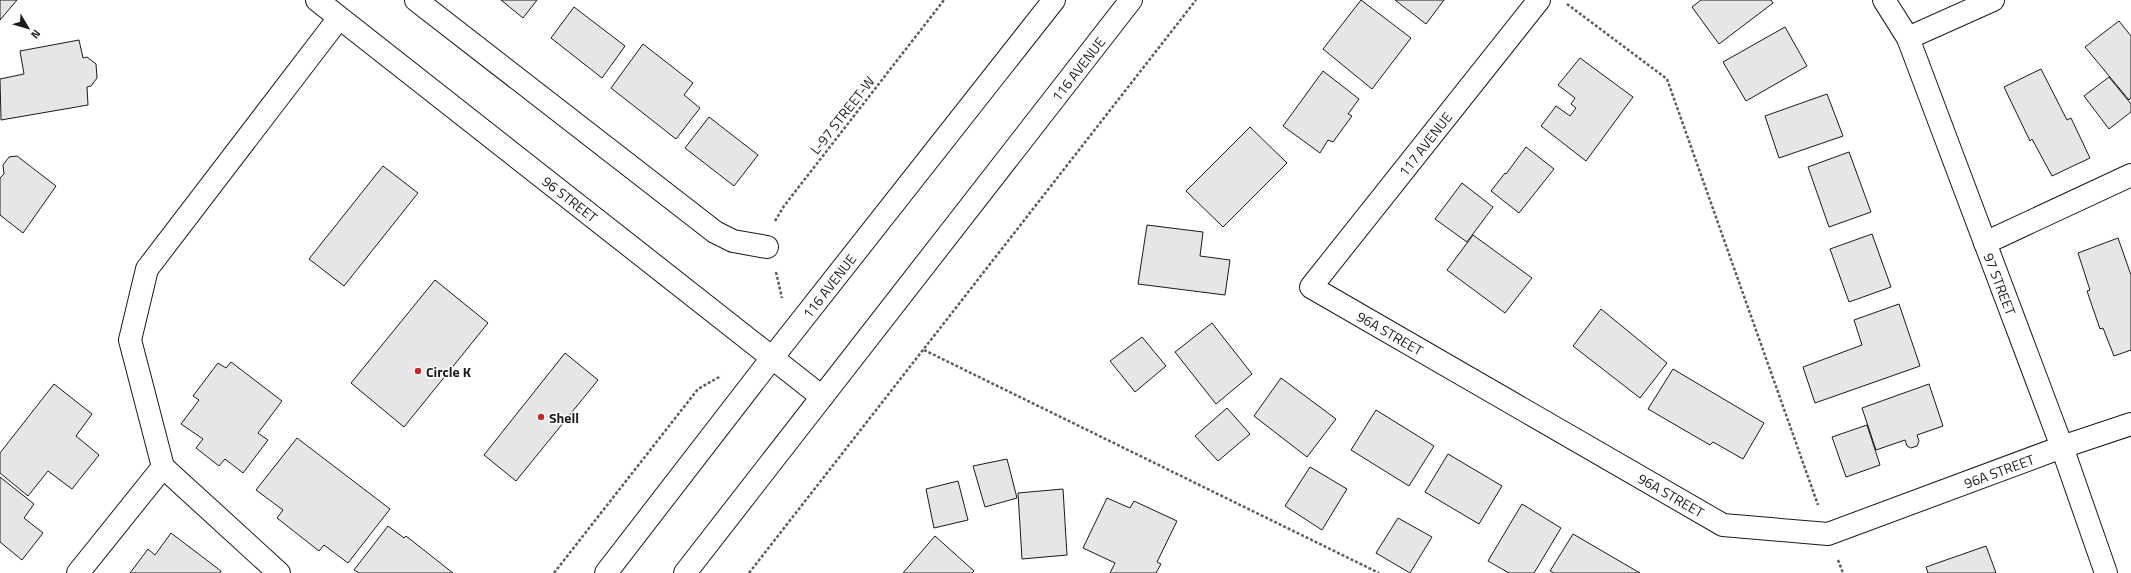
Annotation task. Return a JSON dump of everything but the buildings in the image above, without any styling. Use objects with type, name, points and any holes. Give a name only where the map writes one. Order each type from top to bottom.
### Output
[{"type":"street","name":"96 STREET","points":[[317,0],[822,397]]},
{"type":"street","points":[[416,0],[715,232],[733,241],[767,247]]},
{"type":"street","name":"116 AVENUE","points":[[606,573],[772,358],[1054,0]]},
{"type":"street","name":"116 AVENUE","points":[[685,573],[1131,0]]},
{"type":"street","name":"117 AVENUE","points":[[1311,288],[1539,0]]},
{"type":"street","name":"97 STREET","points":[[1884,0],[1908,38],[2062,447],[2106,573]]},
{"type":"street","points":[[1908,38],[1993,0]]},
{"type":"street","points":[[279,573],[163,467],[130,340],[147,269],[339,18]]},
{"type":"street","points":[[1985,243],[2131,175]]},
{"type":"street","name":"96A STREET","points":[[1311,288],[1722,525],[1828,534],[2062,447],[2131,424]]},
{"type":"street","points":[[78,573],[163,467]]},
{"type":"path","name":"L-97 STREET-W","points":[[767,247],[774,223],[784,206],[944,0]]},
{"type":"path","points":[[749,573],[1196,0]]},
{"type":"path","points":[[1562,0],[1666,79],[1843,573]]},
{"type":"path","points":[[767,247],[783,298],[778,304]]},
{"type":"path","points":[[554,573],[698,389],[720,377],[748,340]]},
{"type":"path","points":[[924,350],[1379,573]]},
{"type":"place","name":"Circle K","points":[[418,371]]},
{"type":"place","name":"Shell","points":[[541,417]]}]
